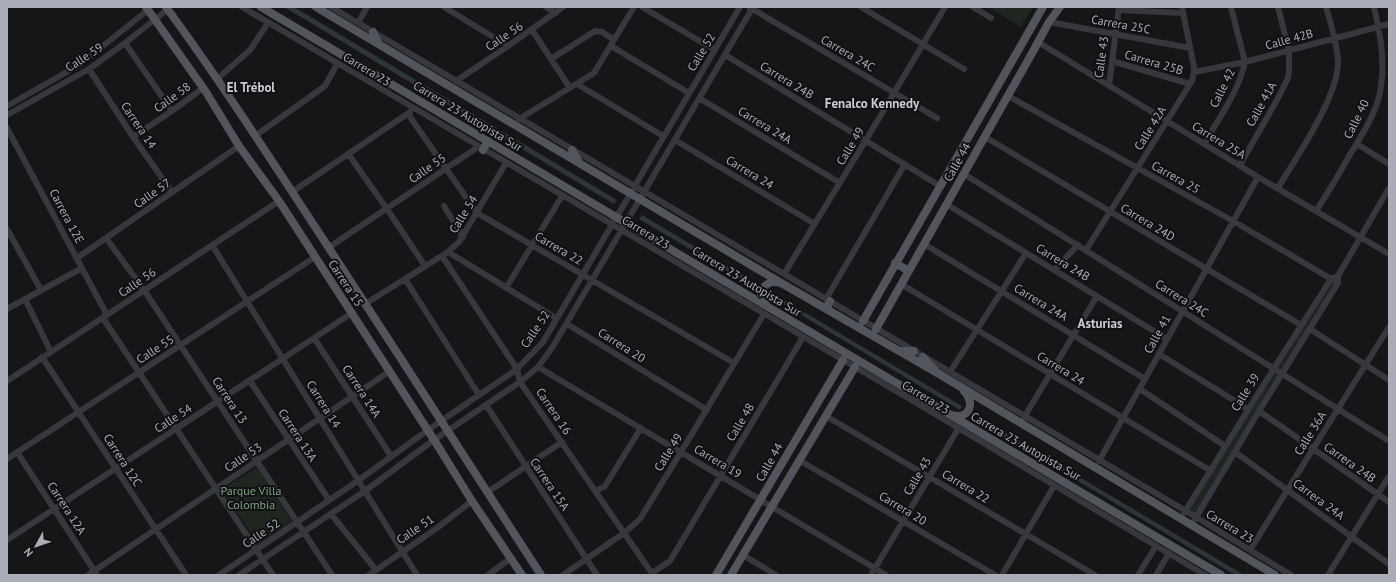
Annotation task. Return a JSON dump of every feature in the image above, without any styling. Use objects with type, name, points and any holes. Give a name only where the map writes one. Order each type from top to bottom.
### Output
[{"type":"main road","name":"Carrera 23 Autopista Sur","points":[[261,7],[488,141],[613,220],[886,382],[946,412],[1004,451],[1221,575]]},
{"type":"main road","name":"Carrera 23 Autopista Sur","points":[[316,7],[579,163],[632,189],[783,284],[961,388],[1022,420],[1192,526],[1275,575]]},
{"type":"main road","name":"Calle 44","points":[[863,321],[1018,48],[1043,7]]},
{"type":"main road","name":"Calle 44","points":[[876,329],[1049,22],[1060,7]]},
{"type":"main road","name":"Carrera 15","points":[[147,8],[203,88],[239,146],[279,201],[428,430],[472,501],[522,575]]},
{"type":"main road","name":"Carrera 15","points":[[167,8],[217,79],[292,192],[442,420],[541,575]]},
{"type":"main road","points":[[343,23],[356,22]]},
{"type":"main road","points":[[373,32],[380,44]]},
{"type":"main road","points":[[1018,48],[1031,55]]},
{"type":"main road","points":[[528,132],[540,131]]},
{"type":"main road","points":[[480,148],[488,141]]},
{"type":"main road","points":[[572,150],[579,163]]},
{"type":"main road","points":[[895,263],[908,271]]},
{"type":"main road","points":[[767,311],[761,294],[763,288],[772,282],[783,284]]},
{"type":"main road","points":[[826,309],[828,300]]},
{"type":"main road","points":[[898,351],[914,351]]},
{"type":"main road","points":[[923,356],[938,374]]},
{"type":"main road","name":"Calle 44","points":[[716,575],[843,360]]},
{"type":"main road","name":"Calle 44","points":[[731,575],[855,367]]},
{"type":"main road","points":[[946,412],[955,416],[961,416],[966,414],[969,410],[971,404],[969,397],[961,388]]},
{"type":"street","name":"Carrera 23","points":[[242,7],[268,24],[506,164],[562,196],[613,220]]},
{"type":"street","points":[[331,7],[572,150],[632,189]]},
{"type":"street","points":[[356,22],[367,7]]},
{"type":"street","points":[[444,7],[508,46]]},
{"type":"street","points":[[546,7],[556,13]]},
{"type":"street","name":"Calle 56","points":[[456,81],[532,30],[563,7]]},
{"type":"street","points":[[519,119],[594,72],[634,7]]},
{"type":"street","points":[[642,7],[715,50]]},
{"type":"street","name":"Calle 52","points":[[219,575],[359,480],[442,420],[517,369],[543,342],[613,220],[740,7]]},
{"type":"street","points":[[861,7],[964,69]]},
{"type":"street","name":"Calle 49","points":[[784,274],[945,7]]},
{"type":"street","points":[[973,7],[991,18]]},
{"type":"street","points":[[1232,7],[1245,62]]},
{"type":"street","name":"Calle 41A","points":[[1240,165],[1288,78],[1289,51],[1278,7]]},
{"type":"street","points":[[1278,188],[1319,120],[1333,89],[1338,70],[1338,62],[1334,38],[1326,7]]},
{"type":"street","name":"Calle 40","points":[[1316,211],[1357,144],[1370,120],[1378,99],[1381,87],[1382,54],[1374,7]]},
{"type":"street","name":"Calle 59","points":[[7,106],[79,65],[147,8]]},
{"type":"street","name":"Calle 59","points":[[7,115],[86,70],[125,43],[167,8]]},
{"type":"street","name":"Calle 52","points":[[239,575],[365,491],[448,430],[520,382],[538,367],[552,348],[751,8]]},
{"type":"street","name":"Carrera 24C","points":[[751,8],[937,118]]},
{"type":"street","points":[[1119,8],[1183,10]]},
{"type":"street","name":"Calle 43","points":[[1109,86],[1119,8]]},
{"type":"street","name":"Calle 42A","points":[[1086,250],[1190,84],[1194,72],[1183,10]]},
{"type":"street","name":"Carrera 25C","points":[[1049,22],[1190,48]]},
{"type":"street","points":[[217,79],[250,50],[268,24]]},
{"type":"street","name":"Calle 42B","points":[[1194,72],[1245,62],[1389,24]]},
{"type":"street","points":[[532,30],[570,88]]},
{"type":"street","points":[[551,59],[595,30],[602,32],[614,40]]},
{"type":"street","name":"Carrera 25A","points":[[1038,42],[1258,177],[1389,254]]},
{"type":"street","points":[[125,43],[172,111]]},
{"type":"street","points":[[611,46],[689,93]]},
{"type":"street","name":"Carrera 24B","points":[[725,54],[940,186]]},
{"type":"street","name":"Carrera 25B","points":[[1112,62],[1190,84]]},
{"type":"street","name":"Calle 42","points":[[1204,144],[1235,90],[1244,70],[1245,62]]},
{"type":"street","points":[[255,136],[325,86],[337,64]]},
{"type":"street","name":"Carrera 14","points":[[79,65],[86,70],[172,192]]},
{"type":"street","points":[[577,84],[663,136]]},
{"type":"street","name":"Calle 58","points":[[133,136],[172,111],[203,88]]},
{"type":"street","name":"Carrera 25","points":[[1008,96],[1233,221],[1331,279]]},
{"type":"street","name":"Carrera 24A","points":[[699,98],[840,183]]},
{"type":"street","points":[[292,192],[349,155],[414,109]]},
{"type":"street","name":"Carrera 22","points":[[408,114],[477,213],[734,363]]},
{"type":"street","name":"Carrera 12E","points":[[7,128],[77,258],[105,316],[139,372],[273,575]]},
{"type":"street","name":"Carrera 24D","points":[[984,137],[1301,325]]},
{"type":"street","name":"Carrera 24","points":[[675,140],[815,224]]},
{"type":"street","points":[[1357,144],[1389,164]]},
{"type":"street","name":"Calle 57","points":[[77,258],[239,146]]},
{"type":"street","name":"Calle 55","points":[[328,248],[445,168],[480,148]]},
{"type":"street","points":[[349,155],[425,266]]},
{"type":"street","name":"Calle 54","points":[[365,304],[442,256],[459,242],[506,164]]},
{"type":"street","points":[[828,300],[905,164]]},
{"type":"street","name":"Carrera 24C","points":[[964,174],[1389,441]]},
{"type":"street","name":"Calle 41","points":[[1099,461],[1258,177]]},
{"type":"street","points":[[1331,279],[1338,283],[1338,276],[1389,188]]},
{"type":"street","name":"Carrera 23","points":[[642,195],[784,274],[950,372],[1022,420],[1099,461],[1186,511],[1291,575]]},
{"type":"street","points":[[506,288],[562,196]]},
{"type":"street","name":"Calle 56","points":[[7,381],[279,201]]},
{"type":"street","name":"Carrera 24B","points":[[946,204],[1167,339]]},
{"type":"street","points":[[444,206],[462,237]]},
{"type":"street","points":[[7,229],[40,290]]},
{"type":"street","name":"Carrera 13","points":[[106,238],[144,290],[332,575]]},
{"type":"street","name":"Carrera 24A","points":[[924,244],[1145,379]]},
{"type":"street","name":"Carrera 14","points":[[212,245],[417,575]]},
{"type":"street","points":[[1054,270],[1078,245]]},
{"type":"street","points":[[448,252],[556,318]]},
{"type":"street","points":[[950,372],[1026,253]]},
{"type":"street","name":"Carrera 16","points":[[442,256],[517,369],[520,382],[652,574]]},
{"type":"street","name":"Calle 55","points":[[7,459],[315,257]]},
{"type":"street","points":[[7,309],[82,268]]},
{"type":"street","points":[[1331,279],[1338,276]]},
{"type":"street","points":[[405,279],[479,395]]},
{"type":"street","name":"Calle 39","points":[[1181,519],[1248,409],[1331,279]]},
{"type":"street","name":"Calle 39","points":[[1192,526],[1259,411],[1338,283]]},
{"type":"street","name":"Carrera 24","points":[[901,284],[1210,471]]},
{"type":"street","points":[[1022,420],[1097,296]]},
{"type":"street","points":[[25,299],[51,352]]},
{"type":"street","name":"Carrera 23","points":[[767,311],[803,337],[821,343],[843,360],[886,382],[958,429],[1004,451],[1054,486],[1205,575]]},
{"type":"street","name":"Calle 49","points":[[563,575],[624,533],[640,519],[767,311]]},
{"type":"street","name":"Calle 54","points":[[7,540],[352,313]]},
{"type":"street","name":"Carrera 20","points":[[566,324],[706,410]]},
{"type":"street","name":"Calle 36A","points":[[1250,550],[1389,327]]},
{"type":"street","points":[[1310,330],[1389,380]]},
{"type":"street","name":"Calle 48","points":[[652,574],[670,561],[803,337]]},
{"type":"street","name":"Carrera 14A","points":[[314,338],[391,456]]},
{"type":"street","points":[[1159,354],[1248,409]]},
{"type":"street","name":"Carrera 12C","points":[[42,357],[186,575]]},
{"type":"street","name":"Carrera 19","points":[[538,367],[886,575]]},
{"type":"street","name":"Calle 53","points":[[88,575],[96,573],[156,529],[390,371]]},
{"type":"street","name":"Carrera 13A","points":[[250,381],[329,500]]},
{"type":"street","points":[[1140,389],[1225,446]]},
{"type":"street","points":[[470,402],[476,412]]},
{"type":"street","name":"Carrera 15A","points":[[486,405],[525,467],[597,575]]},
{"type":"street","name":"Carrera 24B","points":[[1259,411],[1389,502]]},
{"type":"street","name":"Carrera 22","points":[[826,416],[1095,575]]},
{"type":"street","points":[[596,491],[605,486],[641,428]]},
{"type":"street","name":"Calle 43","points":[[870,575],[958,429]]},
{"type":"street","points":[[488,492],[562,442]]},
{"type":"street","name":"Carrera 12A","points":[[17,452],[96,573]]},
{"type":"street","name":"Carrera 24A","points":[[1235,452],[1389,564]]},
{"type":"street","name":"Carrera 20","points":[[799,460],[995,575]]},
{"type":"street","points":[[1328,575],[1389,476]]},
{"type":"street","points":[[1002,575],[1054,486]]},
{"type":"street","name":"Calle 51","points":[[369,575],[437,528],[472,501]]},
{"type":"street","points":[[331,514],[376,570]]},
{"type":"street","points":[[1138,575],[1156,546]]},
{"type":"street","points":[[1156,575],[1169,553]]},
{"type":"street","points":[[743,555],[776,575]]},
{"type":"street","points":[[488,575],[511,558]]},
{"type":"green space","points":[[989,7],[1033,7],[1021,27]]},
{"type":"green space","points":[[1331,279],[1338,283],[1196,518],[1186,511]]},
{"type":"green space","name":"Parque Villa Colombia","points":[[257,467],[292,521],[259,544],[221,490]]},
{"type":"shaded area","points":[[284,7],[294,7],[617,200],[614,204]]},
{"type":"shaded area","points":[[642,215],[756,283],[754,287],[639,219]]},
{"type":"shaded area","points":[[774,294],[962,406],[960,410],[771,297]]},
{"type":"shaded area","points":[[979,417],[1244,575],[1235,575],[976,420]]},
{"type":"district","name":"El Trébol","points":[[251,87]]},
{"type":"district","name":"Fenalco Kennedy","points":[[872,103]]},
{"type":"district","name":"Asturias","points":[[1100,323]]}]
